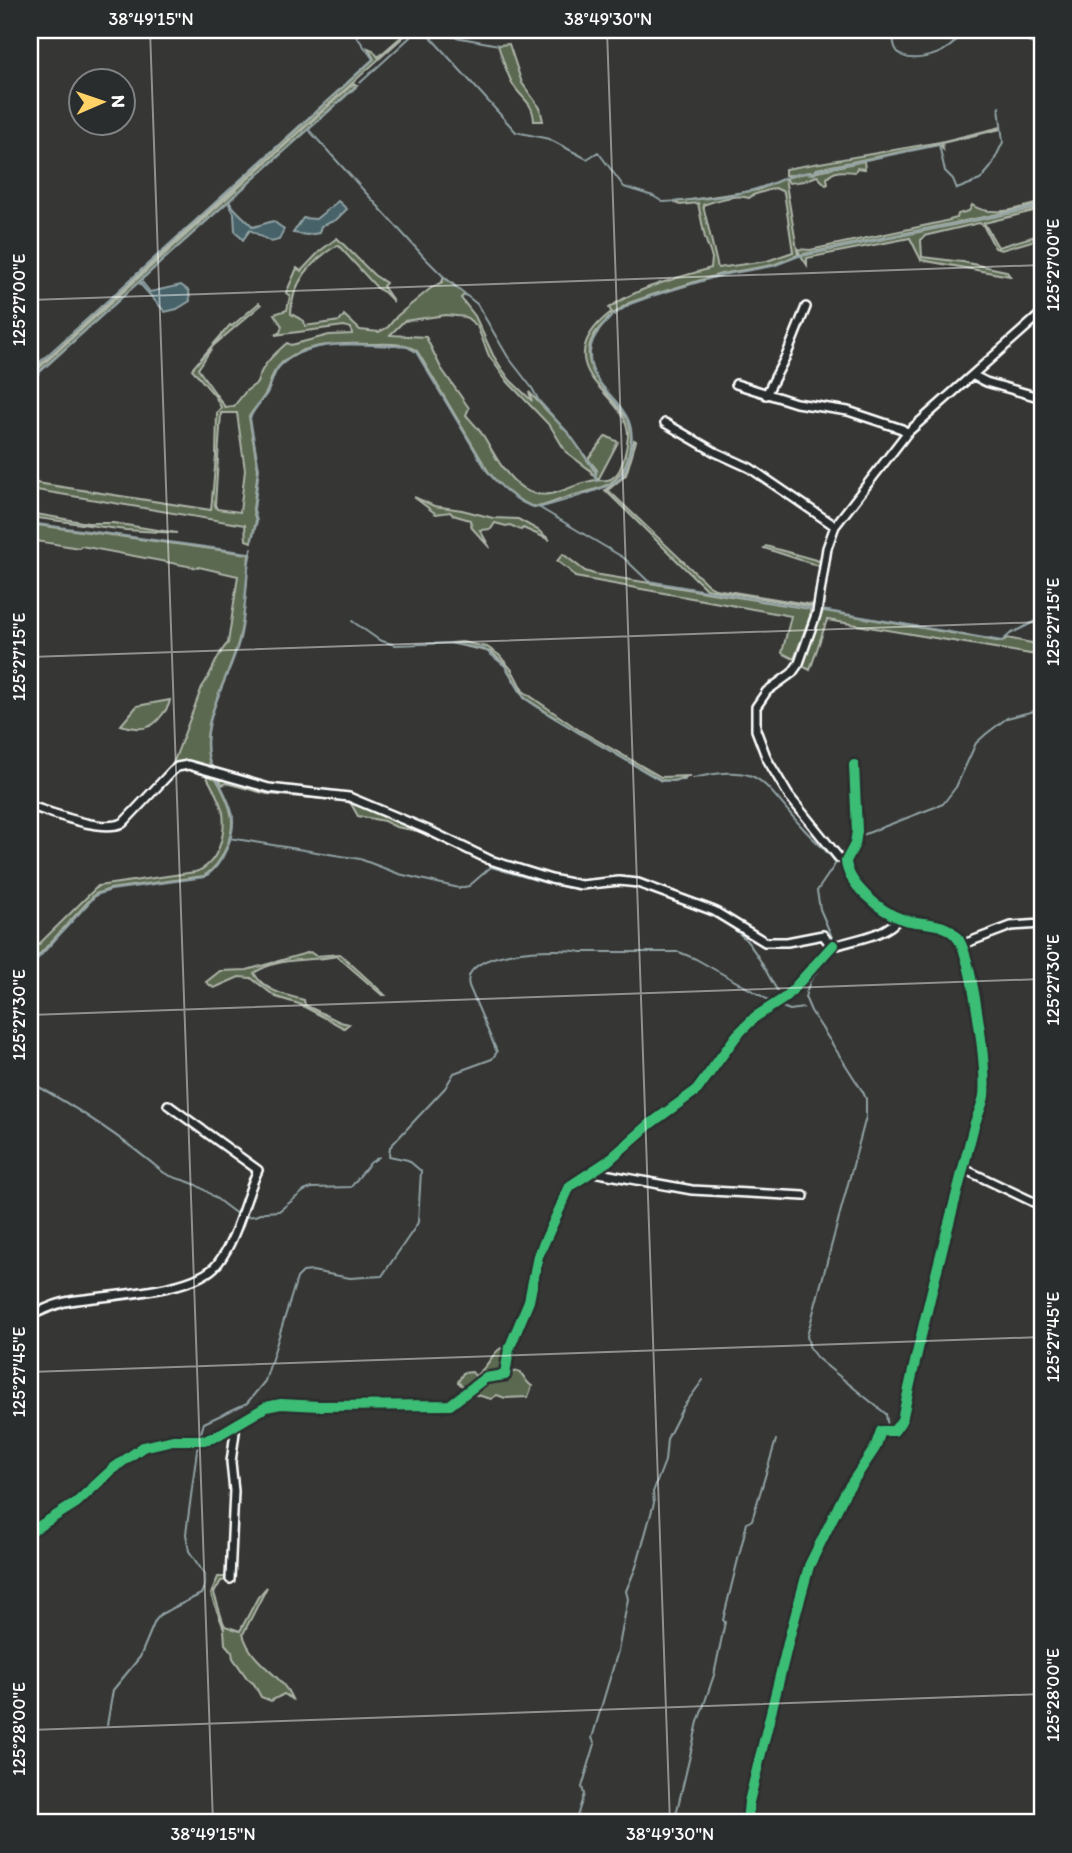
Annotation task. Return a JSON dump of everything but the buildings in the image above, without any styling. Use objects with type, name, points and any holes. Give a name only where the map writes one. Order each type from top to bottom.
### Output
[{"type":"street","points":[[766,395],[787,354],[806,307]]},
{"type":"street","points":[[846,861],[839,858],[829,847],[789,796],[762,748],[754,715],[766,691],[792,673],[799,663],[817,612],[827,548],[835,526],[907,433],[1042,313]]},
{"type":"street","points":[[974,376],[1042,398]]},
{"type":"street","points":[[736,384],[796,403],[848,411],[907,433]]},
{"type":"street","points":[[666,423],[750,468],[835,526]]},
{"type":"street","points":[[747,1823],[749,1802],[809,1566],[845,1493],[876,1448],[881,1431],[894,1431],[902,1420],[982,1105],[984,1082],[973,989],[961,945],[946,927],[899,918],[857,888],[849,873],[846,861],[855,844],[857,831],[853,765]]},
{"type":"street","points":[[30,806],[113,827],[123,823],[177,767],[199,767],[269,788],[349,797],[490,860],[551,879],[580,885],[619,881],[638,883],[714,911],[765,942],[787,942],[823,935],[833,945]]},
{"type":"street","points":[[30,1532],[76,1503],[115,1467],[144,1447],[173,1440],[209,1439],[259,1410],[274,1405],[450,1405],[485,1378],[505,1375],[509,1349],[529,1301],[533,1272],[541,1249],[565,1194],[575,1182],[616,1155],[650,1124],[697,1090],[737,1035],[755,1017],[786,997],[833,945],[885,930],[899,918]]},
{"type":"street","points":[[961,945],[1011,926],[1042,924]]},
{"type":"street","points":[[30,1316],[61,1303],[183,1283],[209,1273],[222,1258],[258,1170],[168,1105]]},
{"type":"street","points":[[964,1169],[1042,1206]]},
{"type":"street","points":[[593,1172],[692,1190],[804,1196]]},
{"type":"street","points":[[230,1579],[234,1491],[231,1462],[237,1424]]},
{"type":"green space","points":[[409,30],[30,374],[374,59],[368,48],[378,57]]},
{"type":"green space","points":[[509,44],[522,83],[540,108],[543,121],[534,121],[529,104],[510,78],[498,45]]},
{"type":"green space","points":[[353,84],[357,85],[30,380],[30,376]]},
{"type":"green space","points":[[1001,127],[942,143],[943,149],[939,144],[813,172],[785,175],[785,169],[940,142]]},
{"type":"green space","points":[[864,161],[865,169],[833,173],[827,178],[826,185],[817,176],[789,183],[786,178],[805,173],[814,174]]},
{"type":"green space","points":[[785,178],[798,255],[773,265],[721,274],[652,295],[629,303],[613,314],[609,308],[632,294],[711,268],[712,258],[698,203],[680,205],[675,202],[758,190]],"holes":[[[775,188],[784,192],[793,252],[767,261],[718,268],[703,205],[732,197],[749,198]]]},
{"type":"green space","points":[[1042,202],[1042,205],[800,255],[798,249],[810,250],[942,222],[957,218],[958,214],[969,211],[972,205],[988,211],[997,211]]},
{"type":"green space","points":[[1042,207],[984,223],[998,247],[1042,234],[1042,238],[1001,250],[995,248],[983,225],[979,223],[924,236],[921,240],[922,257],[1006,271],[1010,276],[921,260],[910,238],[807,258],[807,265],[801,256]]},
{"type":"green space","points":[[337,238],[374,275],[386,283],[383,286],[394,302],[378,289],[338,245],[320,257],[299,282],[291,314],[304,321],[305,326],[340,321],[344,315],[360,330],[379,332],[431,288],[442,282],[444,277],[465,294],[461,298],[475,316],[502,369],[510,380],[532,401],[529,392],[570,435],[596,473],[594,476],[566,452],[551,427],[508,382],[489,356],[477,326],[466,317],[446,315],[404,321],[390,335],[426,337],[441,368],[469,408],[466,415],[482,433],[498,461],[524,489],[542,495],[587,482],[613,478],[624,458],[627,425],[592,378],[584,358],[585,344],[591,332],[610,313],[611,316],[593,337],[589,360],[598,382],[630,425],[631,438],[624,468],[612,482],[595,490],[542,506],[529,505],[506,490],[488,471],[417,351],[394,344],[332,344],[306,349],[284,361],[275,371],[265,394],[249,417],[258,469],[253,510],[256,521],[251,542],[246,540],[245,525],[30,489],[30,482],[211,510],[217,413],[221,407],[192,369],[230,325],[259,303],[261,305],[213,346],[198,369],[225,407],[234,406],[246,391],[257,383],[272,356],[287,343],[291,345],[329,335],[352,334],[351,328],[344,326],[275,335],[280,332],[282,326],[274,314],[287,310],[290,296],[286,293],[297,268],[301,271]],"holes":[[[221,413],[237,413],[245,470],[240,512],[217,509],[215,505]]]},
{"type":"green space","points":[[606,436],[618,442],[598,480],[595,477],[597,470],[588,459]]},
{"type":"green space","points":[[634,440],[636,441],[626,475],[608,490],[715,589],[813,605],[819,581],[819,566],[764,548],[766,546],[823,562],[813,616],[813,607],[706,589],[605,490],[624,475]]},
{"type":"green space","points":[[414,497],[434,506],[493,518],[518,519],[550,540],[523,528],[521,530],[495,523],[491,529],[480,530],[490,548],[472,528],[470,520],[450,512],[436,514]]},
{"type":"green space","points":[[30,513],[177,533],[125,530],[30,517]]},
{"type":"green space","points":[[30,524],[249,554],[240,635],[210,719],[207,736],[207,753],[212,770],[199,765],[171,769],[202,687],[228,643],[238,576],[81,546],[79,548],[30,540]]},
{"type":"green space","points":[[563,554],[585,571],[594,574],[810,609],[810,616],[794,659],[782,653],[791,616],[575,577],[557,561]]},
{"type":"green space","points":[[819,610],[1002,642],[1007,638],[1042,645],[1042,656],[827,620],[810,670],[802,666]]},
{"type":"green space","points":[[462,642],[487,647],[499,655],[512,670],[523,691],[579,730],[661,777],[690,776],[673,781],[661,780],[579,733],[525,698],[505,665],[491,652],[450,643]]},
{"type":"green space","points":[[170,700],[165,712],[149,727],[133,728],[121,725],[137,706]]},
{"type":"green space","points":[[205,773],[213,773],[228,803],[232,821],[226,848],[211,871],[204,876],[110,889],[95,894],[30,965],[30,956],[34,949],[98,886],[195,872],[210,863],[219,848],[224,822],[220,802]]},
{"type":"green space","points":[[217,774],[237,780],[344,797],[548,881],[491,865],[418,831],[358,816],[350,802],[267,794],[226,783],[222,785]]},
{"type":"green space","points":[[310,952],[316,956],[340,954],[385,995],[337,956],[274,964],[254,973],[269,988],[304,1000],[305,1005],[349,1024],[344,1028],[299,1004],[276,997],[251,978],[239,977],[214,988],[206,982],[220,971],[247,970]]},
{"type":"green space","points":[[501,1348],[507,1356],[506,1371],[468,1391],[458,1382],[463,1373],[472,1372],[475,1376]]},
{"type":"green space","points":[[518,1371],[532,1386],[528,1397],[505,1398],[497,1395],[491,1399],[470,1393],[485,1380]]},
{"type":"green space","points":[[218,1577],[228,1577],[228,1580],[221,1581],[214,1593],[223,1622],[225,1626],[240,1631],[258,1597],[267,1587],[243,1634],[253,1654],[281,1682],[292,1699],[284,1694],[271,1701],[261,1697],[233,1658],[232,1652],[225,1644],[224,1629],[211,1594]]},
{"type":"water","points":[[338,201],[347,209],[336,220],[321,226],[319,233],[293,233],[303,218],[316,219]]},
{"type":"water","points":[[230,202],[253,227],[273,221],[284,229],[279,240],[271,242],[250,230],[243,240],[235,231]]},
{"type":"water","points":[[142,282],[150,292],[181,285],[189,291],[190,301],[165,312],[140,284]]},
{"type":"waterway","points":[[30,371],[373,59],[352,30]]},
{"type":"waterway","points":[[360,83],[418,30]]},
{"type":"waterway","points":[[424,30],[516,132],[549,139],[587,159],[598,152],[624,187],[663,202],[735,194],[799,174],[939,145],[945,171],[953,179],[957,189],[980,180],[991,167],[1003,142],[999,107]]},
{"type":"waterway","points":[[893,30],[897,51],[908,58],[922,58],[944,50],[955,42],[962,30]]},
{"type":"waterway","points":[[1022,30],[1028,42],[1042,47]]},
{"type":"waterway","points":[[428,32],[499,45]]},
{"type":"waterway","points":[[130,290],[356,87]]},
{"type":"waterway","points":[[308,129],[425,258],[477,304],[508,357],[539,401],[570,435],[596,471],[594,476],[597,481]]},
{"type":"waterway","points":[[614,315],[630,304],[722,275],[773,266],[799,256],[1042,206]]},
{"type":"waterway","points":[[30,381],[128,292]]},
{"type":"waterway","points":[[252,540],[257,521],[254,510],[259,469],[250,418],[266,395],[280,366],[306,350],[320,347],[351,344],[396,346],[407,347],[416,352],[487,471],[504,489],[528,505],[542,507],[612,484],[624,472],[632,438],[623,411],[592,368],[590,353],[594,337],[611,317]]},
{"type":"waterway","points":[[540,508],[624,558],[648,581],[813,609],[796,658]]},
{"type":"waterway","points":[[30,523],[249,553]]},
{"type":"waterway","points":[[212,768],[208,752],[211,718],[241,634],[252,548]]},
{"type":"waterway","points":[[822,610],[1002,641],[1042,618]]},
{"type":"waterway","points":[[352,621],[379,640],[395,645],[450,643],[484,649],[505,666],[524,698],[551,716],[661,781],[685,780]]},
{"type":"waterway","points":[[860,836],[943,804],[956,787],[976,743],[1007,718],[1042,709]]},
{"type":"waterway","points":[[693,778],[734,773],[758,779],[832,858],[836,863],[817,891],[820,909],[834,942]]},
{"type":"waterway","points":[[30,967],[96,895],[111,890],[205,877],[212,872],[227,848],[233,820],[229,803],[216,776]]},
{"type":"waterway","points":[[229,838],[360,859],[399,874],[459,888],[469,886],[491,867],[546,883]]},
{"type":"waterway","points":[[841,855],[852,840]]},
{"type":"waterway","points":[[552,884],[580,888]]},
{"type":"waterway","points":[[627,885],[690,906],[734,929],[754,951],[777,990]]},
{"type":"waterway","points":[[836,949],[810,981],[805,997],[811,1011],[863,1092],[866,1099],[866,1117],[807,1336],[810,1349],[817,1358],[886,1414],[888,1428]]},
{"type":"waterway","points":[[200,1436],[204,1423],[247,1403],[265,1381],[297,1278],[303,1272],[312,1271],[350,1278],[382,1276],[416,1226],[421,1171],[408,1160],[389,1156],[390,1147],[445,1088],[454,1073],[492,1059],[497,1052],[469,986],[470,974],[479,964],[513,953],[533,951],[679,952],[772,1002]]},
{"type":"waterway","points":[[777,1005],[790,1010],[803,1008]]},
{"type":"waterway","points":[[30,1082],[99,1124],[167,1174],[198,1186],[237,1214]]},
{"type":"waterway","points":[[243,1217],[279,1211],[304,1191],[312,1188],[351,1187],[370,1163],[379,1157]]},
{"type":"waterway","points":[[575,1823],[595,1744],[592,1738],[618,1651],[628,1599],[626,1591],[636,1567],[654,1503],[653,1492],[665,1461],[667,1439],[683,1407],[703,1380]]},
{"type":"waterway","points":[[878,1449],[885,1435]]},
{"type":"waterway","points":[[674,1823],[698,1722],[714,1675],[725,1622],[723,1620],[747,1523],[752,1520],[776,1440]]},
{"type":"waterway","points":[[107,1725],[113,1690],[140,1657],[155,1621],[161,1614],[201,1594],[205,1585],[205,1575],[189,1551],[186,1534],[198,1443]]},
{"type":"waterway","points":[[752,1805],[789,1654]]},
{"type":"cycle path","points":[[747,1823],[749,1802],[809,1566],[845,1493],[875,1448],[881,1431],[894,1431],[902,1420],[940,1257],[984,1096],[978,1016],[969,971],[959,940],[947,929],[902,919],[875,904],[859,888],[848,870],[846,861],[855,844],[857,831],[854,765]]},
{"type":"cycle path","points":[[30,1532],[76,1503],[115,1467],[143,1447],[173,1440],[204,1440],[215,1437],[266,1407],[281,1404],[450,1405],[485,1378],[505,1375],[509,1349],[529,1301],[538,1256],[570,1186],[608,1161],[650,1124],[697,1090],[737,1035],[755,1017],[786,997],[833,945]]}]
